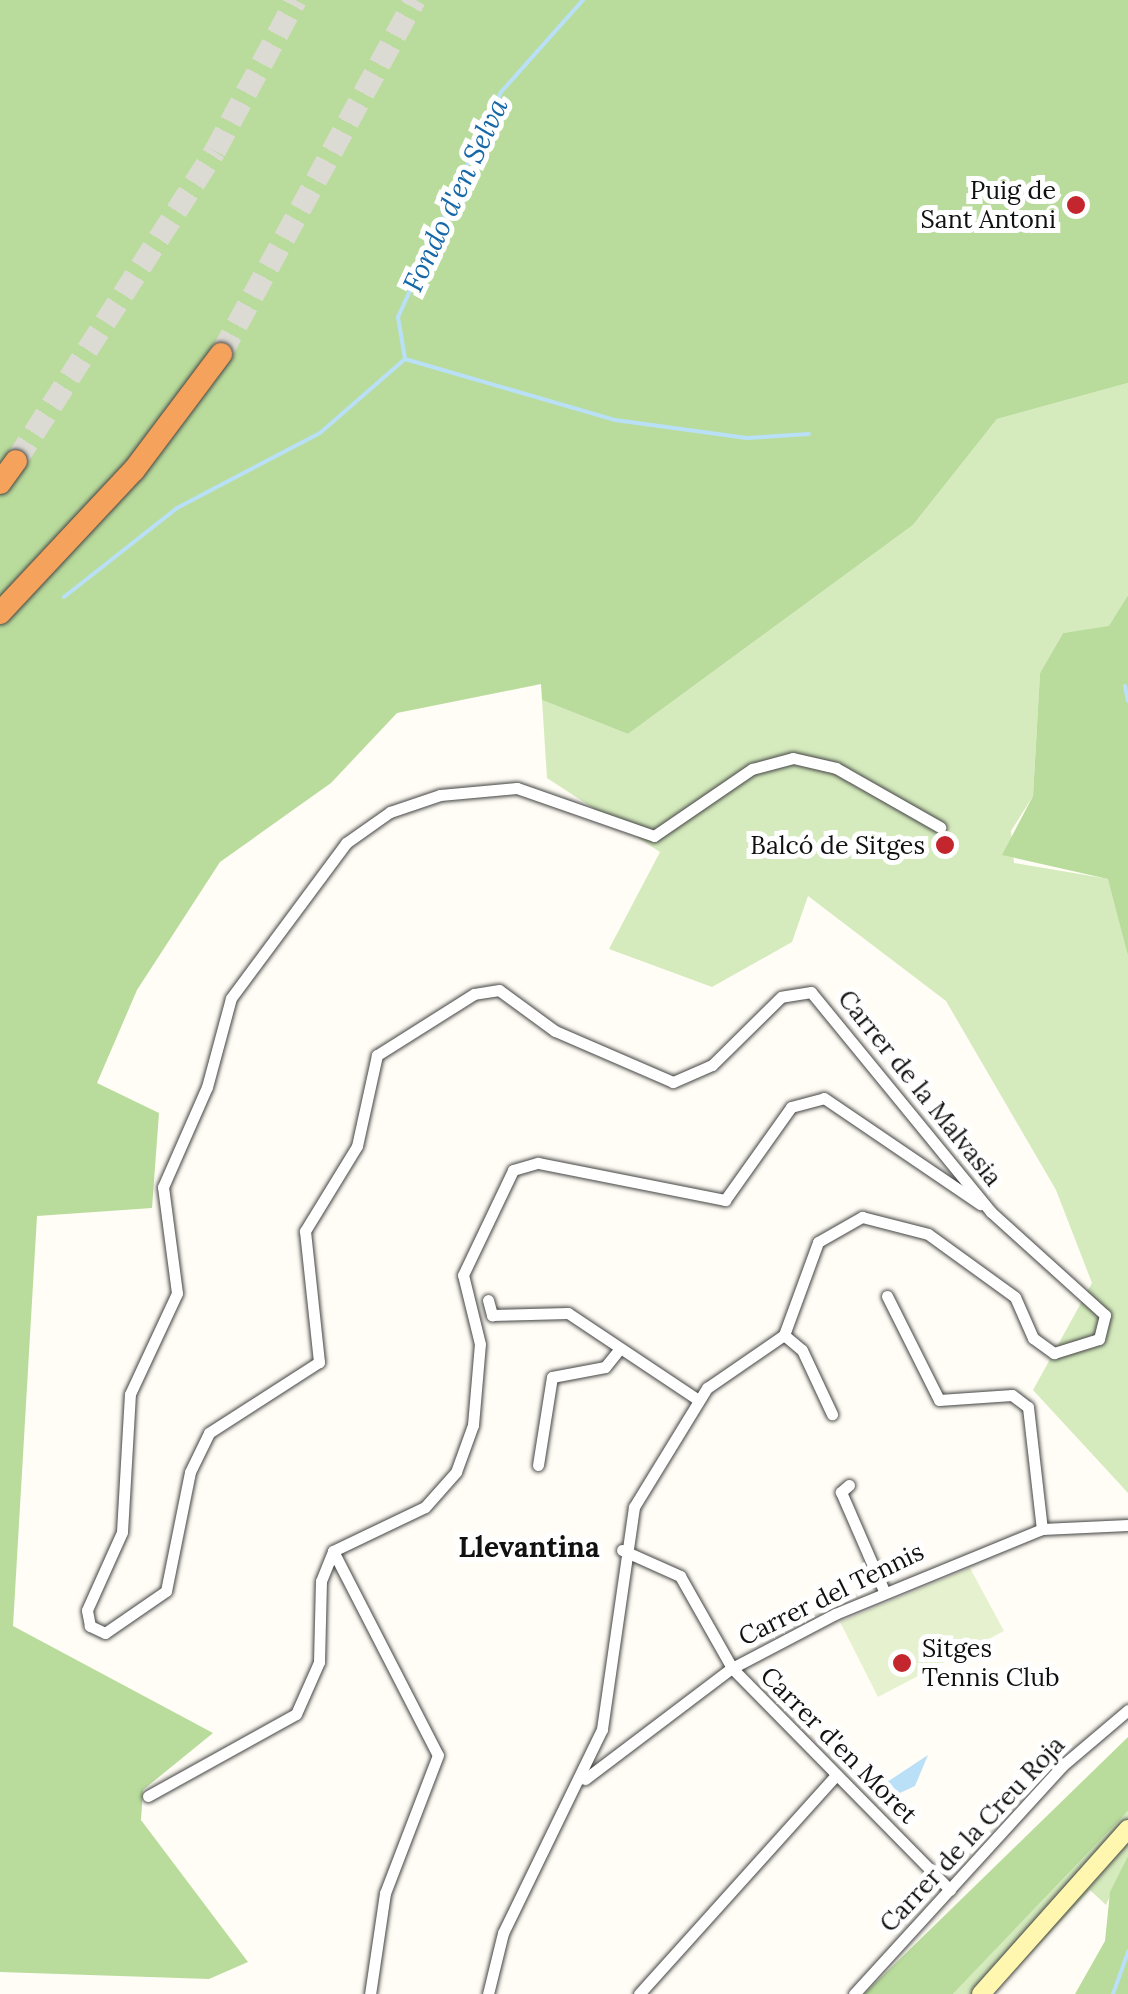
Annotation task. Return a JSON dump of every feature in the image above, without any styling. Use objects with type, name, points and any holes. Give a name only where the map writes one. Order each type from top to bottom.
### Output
[{"type":"highway","points":[[0,613],[134,470],[220,354]]},
{"type":"highway","points":[[0,482],[16,462]]},
{"type":"main road","points":[[980,1994],[1128,1829]]},
{"type":"street","name":"Carrer de la Malvasia","points":[[784,1335],[808,1258],[830,1231],[862,1217],[890,1218],[962,1254],[1015,1297],[1043,1347],[1070,1352],[1099,1339],[1106,1315],[1094,1300],[992,1212],[804,988],[769,1006],[683,1082],[555,1031],[499,990],[474,994],[390,1041],[366,1073],[357,1146],[305,1231],[319,1362],[209,1433],[155,1605],[105,1632],[87,1619],[122,1532],[130,1394],[175,1304],[162,1206],[168,1171],[207,1087],[239,980],[346,843],[412,802],[494,786],[560,799],[654,836],[752,769],[793,758],[836,768],[940,826]]},
{"type":"street","points":[[148,1796],[296,1714],[319,1662],[322,1581],[333,1551],[425,1507],[468,1450],[480,1344],[464,1275],[513,1170],[538,1162],[725,1200],[791,1108],[824,1098],[992,1212]]},
{"type":"street","points":[[887,1296],[938,1400],[1012,1395],[1028,1406],[1042,1528]]},
{"type":"street","points":[[488,1300],[492,1315],[568,1313],[698,1399]]},
{"type":"street","points":[[488,1994],[503,1932],[586,1779],[602,1729],[622,1550],[655,1464],[698,1399],[784,1335],[802,1350],[832,1414]]},
{"type":"street","points":[[538,1465],[552,1377],[605,1368],[620,1350]]},
{"type":"street","points":[[849,1486],[841,1492],[884,1591]]},
{"type":"street","name":"Carrer del Tennis","points":[[586,1779],[732,1668],[884,1591],[1042,1528],[1128,1526]]},
{"type":"street","name":"Carrer d'en Moret","points":[[622,1550],[680,1576],[732,1668],[950,1890]]},
{"type":"street","points":[[333,1551],[438,1754],[385,1894],[370,1994]]},
{"type":"street","name":"Carrer de la Creu Roja","points":[[854,1994],[1062,1766],[1128,1710]]},
{"type":"street","points":[[639,1994],[836,1775]]},
{"type":"green space","points":[[0,0],[1128,0],[1128,383],[997,419],[913,525],[628,734],[542,700],[541,684],[397,713],[331,783],[220,862],[137,990],[97,1083],[159,1113],[152,1208],[37,1216],[13,1626],[213,1733],[143,1790],[141,1820],[248,1962],[209,1979],[0,1972]]},
{"type":"green space","points":[[1128,383],[1128,595],[1109,627],[1063,633],[1040,673],[1033,796],[1011,831],[1014,863],[1109,879],[1128,956],[1128,1493],[1033,1390],[1092,1283],[1056,1190],[946,1001],[808,896],[792,942],[712,987],[609,949],[660,852],[547,778],[542,700],[628,734],[913,525],[997,419]]},
{"type":"green space","points":[[1128,595],[1128,956],[1108,879],[1002,855],[1033,796],[1040,673],[1063,633],[1109,626]]},
{"type":"green space","name":"Sitges Tennis Club","points":[[970,1568],[1004,1631],[878,1697],[840,1622]]},
{"type":"green space","points":[[1128,1737],[1128,1811],[953,1994],[864,1994]]},
{"type":"green space","points":[[1128,1811],[1128,1856],[1106,1905],[1090,1890],[993,1994],[953,1994]]},
{"type":"green space","points":[[1128,1856],[1128,1994],[1075,1994],[1105,1941],[1110,1892]]},
{"type":"water","points":[[928,1755],[915,1786],[889,1798],[881,1786]]},
{"type":"waterway","name":"Fondo d'en Selva","points":[[64,597],[177,508],[320,433],[405,359],[398,317],[501,92],[583,0]]},
{"type":"waterway","points":[[405,359],[615,420],[747,438],[809,434]]},
{"type":"waterway","points":[[1125,686],[1128,701]]},
{"type":"waterway","points":[[1113,1994],[1128,1952]]},
{"type":"tunnel","points":[[16,461],[215,151],[296,0]]},
{"type":"tunnel","points":[[221,354],[415,0]]},
{"type":"place","name":"Puig de Sant Antoni","points":[[1076,205]]},
{"type":"place","name":"Balcó de Sitges","points":[[945,845]]},
{"type":"place","name":"Sitges Tennis Club","points":[[902,1663]]},
{"type":"district","name":"Llevantina","points":[[529,1547]]}]
